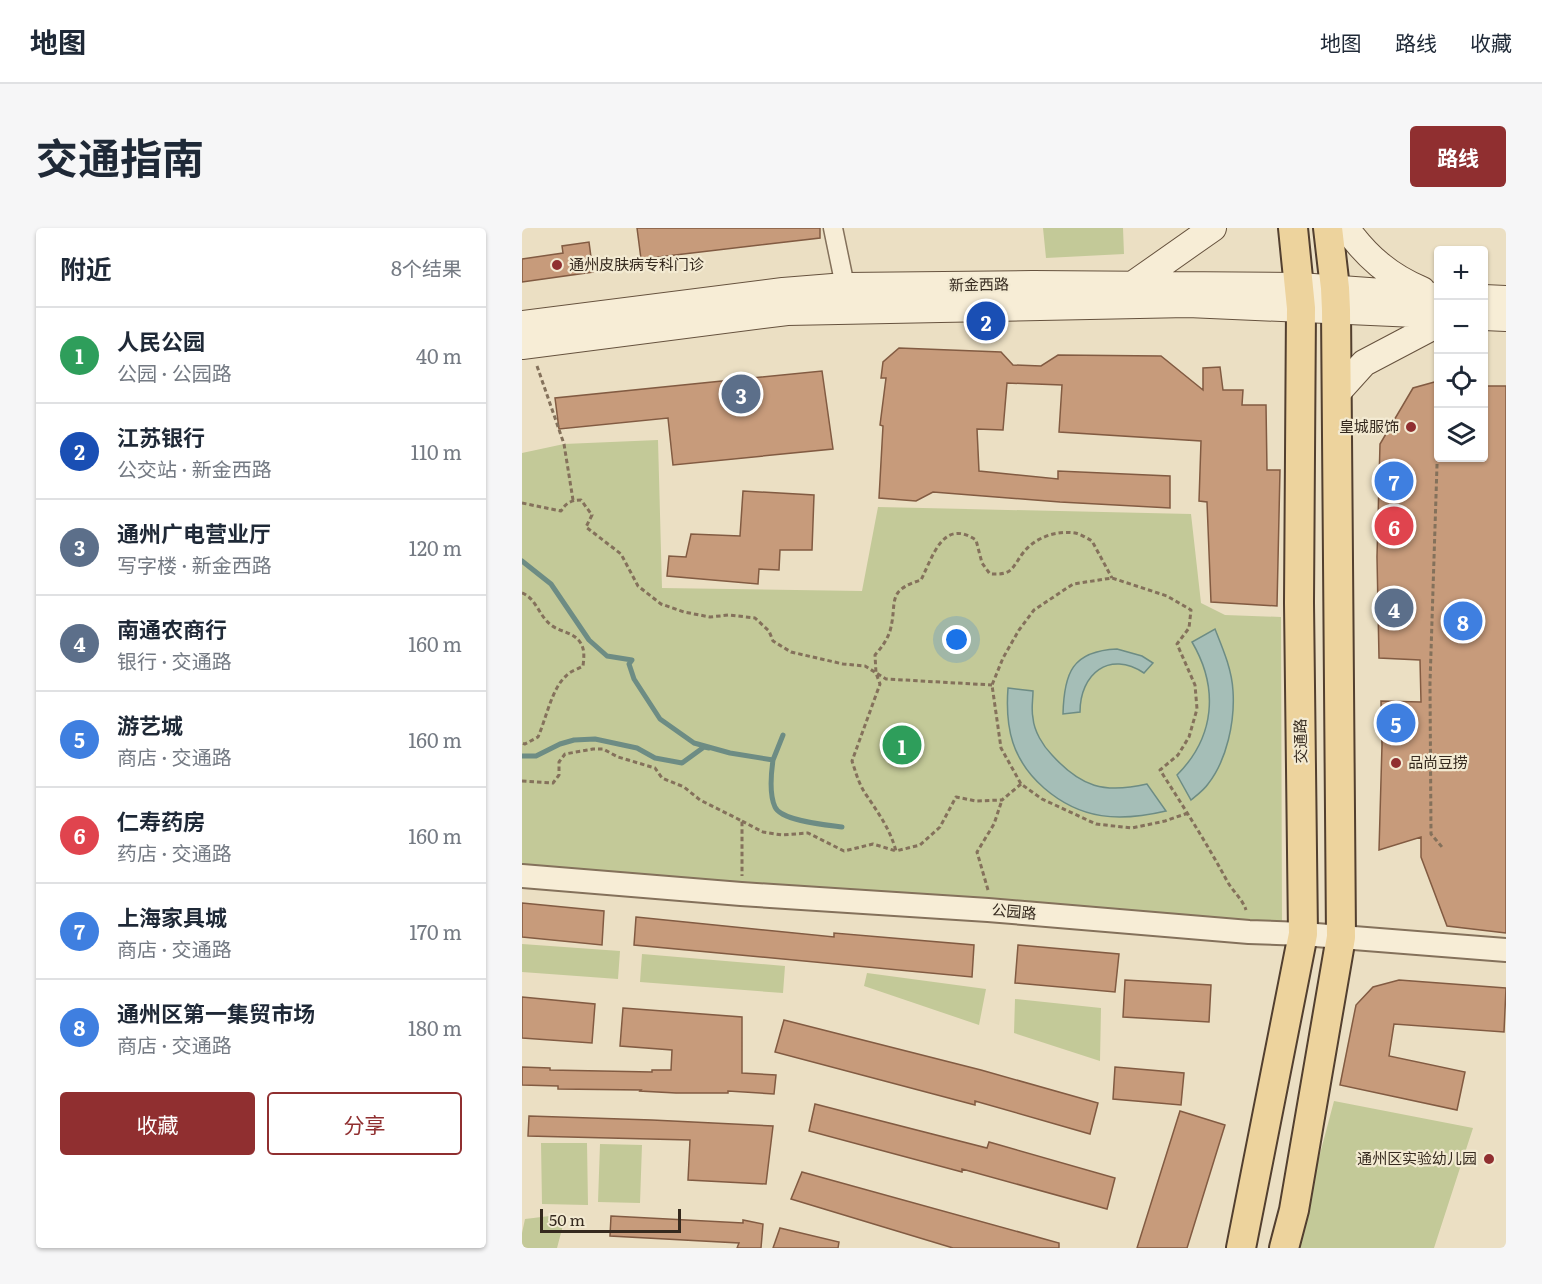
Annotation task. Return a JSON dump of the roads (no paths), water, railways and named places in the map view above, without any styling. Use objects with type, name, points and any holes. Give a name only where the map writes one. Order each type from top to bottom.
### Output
[{"type":"main road","points":[[1132,285],[1213,228]]},
{"type":"main road","name":"交通路","points":[[1240,1248],[1303,934],[1299,603],[1300,297],[1293,228]]},
{"type":"main road","points":[[1284,1248],[1294,1210],[1341,937],[1335,299],[1328,228]]},
{"type":"main road","points":[[1347,228],[1367,255],[1402,282],[1434,300]]},
{"type":"main road","name":"新金西路","points":[[525,339],[783,291],[845,286],[1132,285],[1335,299],[1434,302]]},
{"type":"main road","name":"新金西路","points":[[525,339],[787,312],[1188,304],[1300,297]]},
{"type":"main road","points":[[1488,298],[1506,299]]},
{"type":"main road","points":[[1488,317],[1506,318]]},
{"type":"main road","points":[[1336,394],[1364,363],[1434,326]]},
{"type":"street","points":[[833,228],[845,286]]},
{"type":"street","name":"公园路","points":[[522,876],[1506,950]]},
{"type":"water","points":[[1215,629],[1231,675],[1233,715],[1220,764],[1204,788],[1191,800],[1177,775],[1199,745],[1209,712],[1206,677],[1201,659],[1192,642]]},
{"type":"water","points":[[1117,649],[1142,656],[1153,663],[1144,673],[1119,664],[1108,665],[1099,670],[1085,687],[1080,712],[1063,714],[1066,687],[1074,667],[1090,654]]},
{"type":"water","points":[[1008,688],[1033,691],[1032,715],[1037,733],[1049,751],[1073,774],[1083,781],[1106,788],[1147,784],[1166,811],[1132,817],[1101,816],[1072,807],[1058,799],[1033,777],[1018,755],[1008,717]]},
{"type":"waterway","points":[[522,561],[551,584],[589,640],[607,656],[632,660],[629,664],[634,679],[660,719],[694,743],[730,753],[773,760],[783,735]]},
{"type":"waterway","points":[[522,756],[536,756],[574,740],[595,739],[637,748],[655,758],[682,763],[704,747],[709,748]]},
{"type":"waterway","points":[[773,760],[772,796],[779,812],[805,822],[842,827]]},
{"type":"place","name":"通州皮肤病专科门诊","points":[[557,265]]},
{"type":"place","name":"江苏银行","points":[[986,321]]},
{"type":"place","name":"通州广电营业厅","points":[[741,394]]},
{"type":"place","name":"皇城服饰","points":[[1411,427]]},
{"type":"place","name":"上海家具城","points":[[1394,481]]},
{"type":"place","name":"仁寿药房","points":[[1394,526]]},
{"type":"place","name":"南通农商行","points":[[1394,608]]},
{"type":"place","name":"通州区第一集贸市场","points":[[1463,621]]},
{"type":"place","name":"游艺城","points":[[1396,723]]},
{"type":"place","name":"人民公园","points":[[902,745]]},
{"type":"place","name":"品尚豆捞","points":[[1396,763]]},
{"type":"place","name":"通州区实验幼儿园","points":[[1489,1159]]}]
